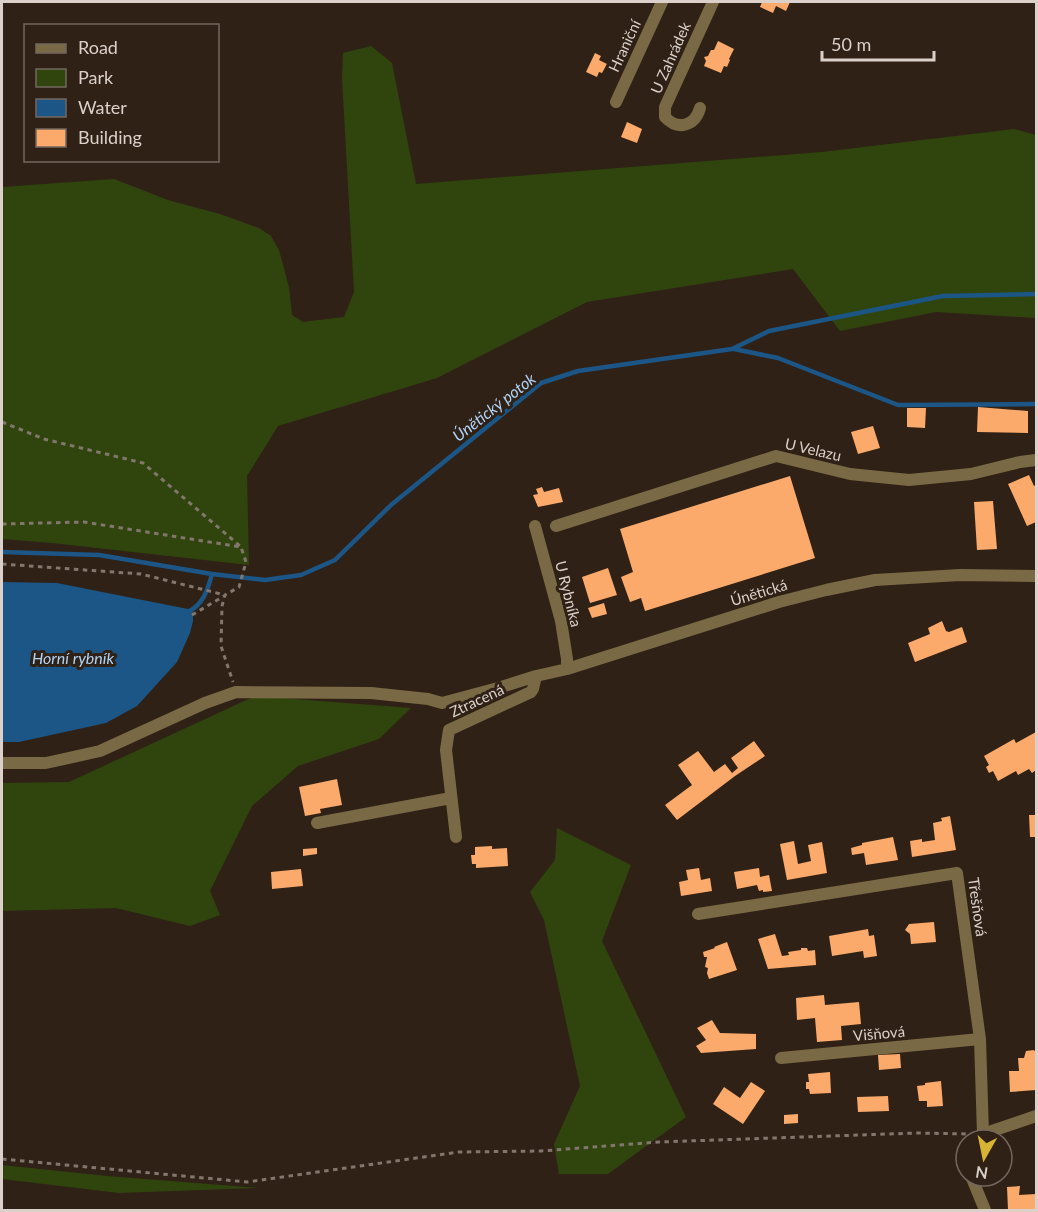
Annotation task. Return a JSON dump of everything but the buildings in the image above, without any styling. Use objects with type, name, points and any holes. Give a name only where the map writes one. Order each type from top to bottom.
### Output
[{"type":"street","name":"Hraniční","points":[[616,102],[662,2]]},
{"type":"street","name":"U Zahrádek","points":[[700,108],[698,117],[692,123],[681,126],[670,123],[665,117],[665,107],[713,2]]},
{"type":"street","name":"U Velazu","points":[[556,526],[776,456],[850,474],[909,480],[971,474],[1036,460]]},
{"type":"street","name":"U Rybníka","points":[[535,526],[561,621],[567,669]]},
{"type":"street","name":"Únětická","points":[[236,692],[371,693],[428,699],[442,703],[567,669],[779,602],[826,590],[874,580],[960,575],[1036,576]]},
{"type":"street","name":"Ztracená","points":[[456,837],[446,750],[449,730],[531,692],[536,676]]},
{"type":"street","points":[[2,763],[46,763],[100,751],[236,692]]},
{"type":"street","points":[[317,823],[451,798]]},
{"type":"street","name":"Třešňová","points":[[698,914],[957,873],[980,1039],[981,1128]]},
{"type":"street","name":"Višňová","points":[[781,1058],[980,1039]]},
{"type":"street","points":[[1005,1128],[1036,1116]]},
{"type":"street","points":[[976,1188],[985,1210]]},
{"type":"path","points":[[2,422],[44,440],[143,463],[241,547],[246,562],[239,586],[192,615]]},
{"type":"path","points":[[2,524],[84,522],[241,547]]},
{"type":"path","points":[[2,564],[141,574],[225,595]]},
{"type":"path","points":[[225,595],[222,606],[221,646],[236,692]]},
{"type":"path","points":[[2,1159],[247,1182],[459,1152],[541,1151],[659,1142],[917,1133],[954,1135]]},
{"type":"green space","points":[[371,46],[392,63],[416,184],[822,152],[1014,129],[1036,135],[1036,318],[936,312],[840,331],[793,269],[587,302],[437,378],[278,426],[247,476],[249,565],[2,539],[2,187],[114,179],[168,200],[220,214],[259,228],[271,236],[279,250],[289,287],[292,315],[302,322],[344,317],[354,292],[342,79],[343,53]]},
{"type":"green space","points":[[255,696],[411,708],[379,739],[298,766],[252,806],[210,891],[220,915],[190,926],[116,908],[2,911],[2,783],[69,782]]},
{"type":"green space","points":[[557,828],[631,865],[602,941],[686,1117],[608,1174],[559,1174],[554,1144],[580,1086],[544,920],[530,892],[555,860]]},
{"type":"green space","points":[[2,1165],[259,1188],[119,1193],[2,1179]]},
{"type":"water","name":"Horní rybník","points":[[2,582],[57,583],[193,610],[193,621],[177,662],[137,706],[106,723],[19,742],[2,742]]},
{"type":"waterway","name":"Únětický potok","points":[[2,552],[99,555],[212,574],[265,580],[301,575],[335,560],[391,505],[541,383],[578,371],[732,349],[769,331],[943,296],[1036,294]]},
{"type":"waterway","points":[[734,349],[778,358],[898,405],[1036,404]]},
{"type":"waterway","points":[[187,612],[201,601],[212,574]]}]
